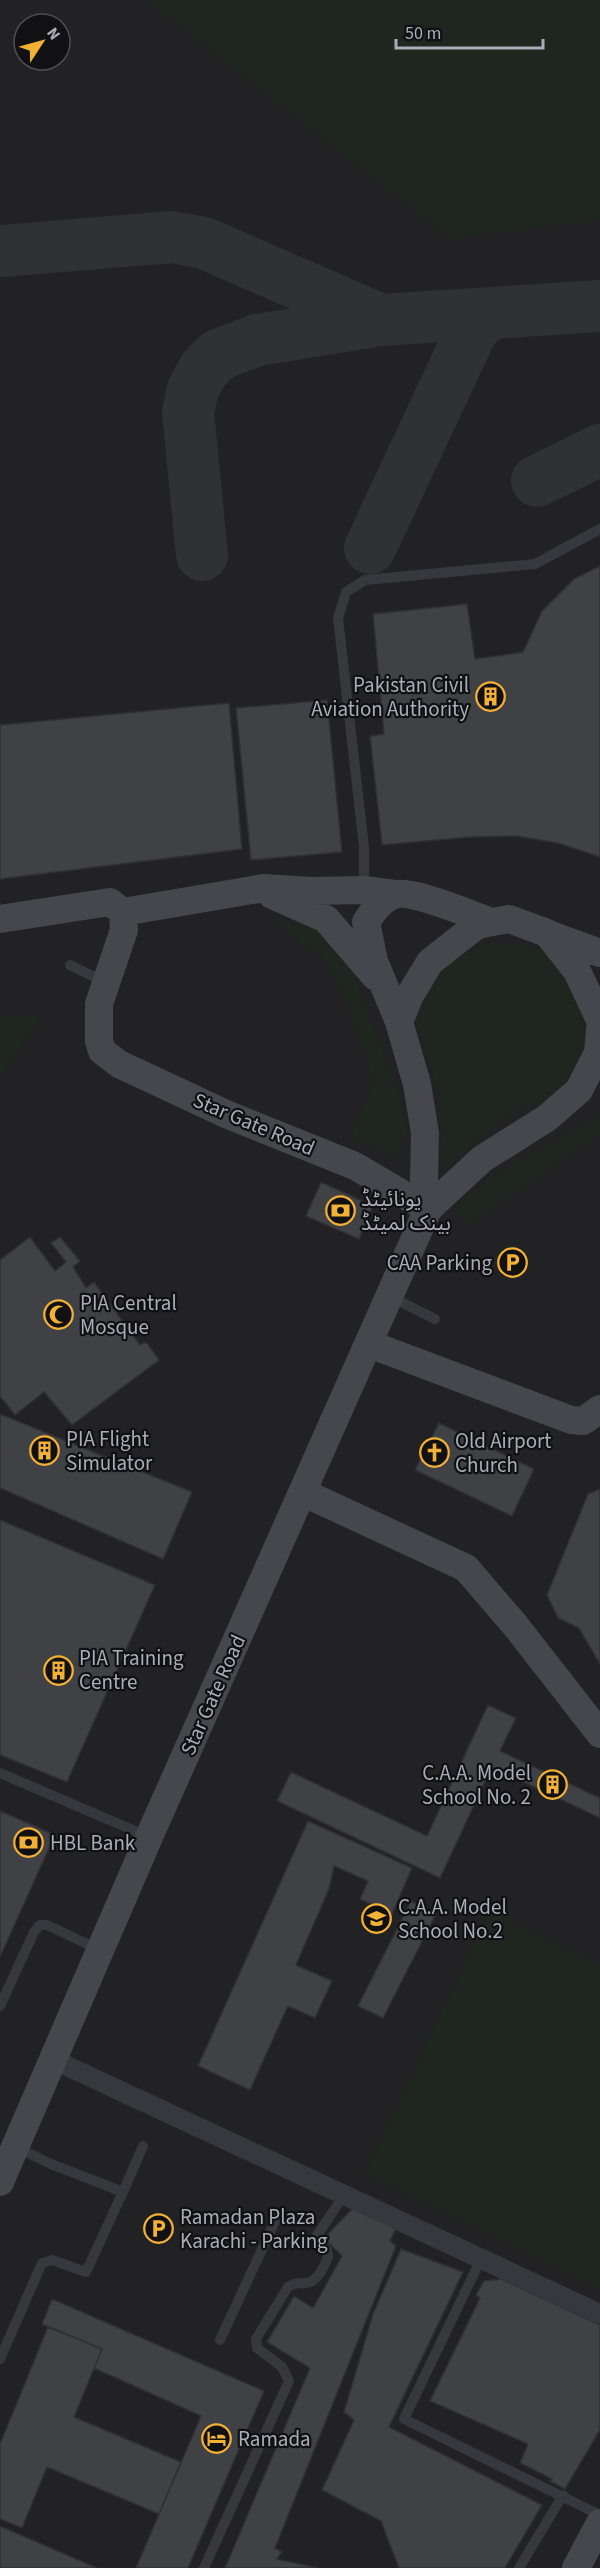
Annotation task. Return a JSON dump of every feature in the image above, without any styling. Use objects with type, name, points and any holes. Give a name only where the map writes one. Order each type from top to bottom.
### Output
[{"type":"street","points":[[259,889],[326,919],[386,989]]},
{"type":"street","points":[[0,919],[110,902],[123,912],[259,889],[364,890],[412,895],[492,922]]},
{"type":"street","points":[[395,894],[376,906],[366,922],[374,961],[399,1022],[417,1084],[425,1133],[424,1179],[429,1209]]},
{"type":"street","name":"Star Gate Road","points":[[0,2182],[149,1837],[429,1209],[392,1168],[359,1150],[132,1050],[99,1026],[99,1004],[124,930],[123,912]]},
{"type":"street","points":[[399,1022],[410,995],[430,962],[477,925],[509,919],[600,953]]},
{"type":"street","points":[[546,933],[577,971],[600,1020]]},
{"type":"street","points":[[429,1209],[435,1200],[482,1160],[546,1118],[590,1083],[598,1053],[600,1030]]},
{"type":"street","points":[[369,1344],[571,1420],[583,1421],[600,1409]]},
{"type":"street","points":[[304,1493],[466,1568],[515,1625],[600,1734]]},
{"type":"street","points":[[54,2060],[600,2314]]},
{"type":"street","points":[[576,2568],[600,2523]]},
{"type":"lane","points":[[364,890],[364,847],[338,618],[346,592],[365,580],[535,564],[600,529]]},
{"type":"lane","points":[[70,965],[105,982]]},
{"type":"lane","points":[[390,1297],[435,1319]]},
{"type":"lane","points":[[0,1773],[149,1837]]},
{"type":"lane","points":[[0,2006],[34,1932],[40,1925],[47,1925],[100,1950]]},
{"type":"lane","points":[[0,2359],[42,2263],[51,2260],[86,2272],[143,2146]]},
{"type":"lane","points":[[16,2147],[51,2164],[123,2192]]},
{"type":"lane","points":[[204,2568],[289,2381],[282,2367],[257,2348],[256,2339],[288,2287],[294,2282],[308,2283],[316,2279],[328,2258],[327,2250],[316,2237],[344,2195]]},
{"type":"lane","points":[[220,2340],[278,2215]]},
{"type":"lane","points":[[481,2259],[404,2419],[600,2515]]},
{"type":"lane","points":[[519,2568],[563,2495]]},
{"type":"shaded area","points":[[0,0],[600,0],[600,2568],[0,2568]]},
{"type":"shaded area","points":[[146,0],[600,0],[600,220],[450,239]]},
{"type":"shaded area","points":[[274,918],[314,927],[349,963],[399,1094],[407,1132],[395,1158],[351,1138],[373,1081],[344,996],[321,955],[299,945],[299,941]]},
{"type":"shaded area","points":[[491,942],[520,944],[548,952],[584,995],[590,1039],[569,1084],[541,1107],[531,1101],[479,1138],[445,1170],[439,1163],[441,1121],[439,1100],[434,1075],[420,1041],[421,1005],[427,991],[447,966]]},
{"type":"shaded area","points":[[42,1014],[0,1078],[0,1016]]},
{"type":"shaded area","points":[[600,1113],[600,1134],[471,1225],[454,1209],[470,1194],[506,1168]]},
{"type":"shaded area","points":[[490,1911],[600,1964],[600,2289],[364,2174]]},
{"type":"building","name":"Pakistan Civil Aviation Authority","points":[[600,566],[600,857],[558,843],[516,836],[470,837],[382,845],[370,736],[384,734],[373,614],[467,604],[475,659],[523,652],[542,611],[574,579]]},
{"type":"building","points":[[327,700],[342,852],[251,860],[236,708]]},
{"type":"building","points":[[229,703],[242,849],[0,879],[0,725]]},
{"type":"building","name":"یونائیٹڈ بینک لمیٹڈ","points":[[321,1182],[373,1206],[359,1239],[306,1216]]},
{"type":"building","name":"PIA Central Mosque","points":[[30,1237],[55,1271],[66,1262],[51,1243],[60,1237],[80,1261],[73,1267],[86,1288],[94,1282],[140,1345],[146,1342],[159,1360],[72,1425],[44,1392],[15,1415],[0,1396],[0,1260]]},
{"type":"building","name":"PIA Flight Simulator","points":[[0,1414],[192,1492],[163,1559],[0,1488]]},
{"type":"building","points":[[439,1423],[534,1469],[512,1516],[415,1470]]},
{"type":"building","points":[[600,1489],[600,1664],[579,1628],[558,1618],[547,1595],[588,1494]]},
{"type":"building","name":"PIA Training Centre","points":[[0,1520],[155,1585],[67,1782],[0,1755]]},
{"type":"building","name":"C.A.A. Model School No. 2","points":[[488,1705],[516,1718],[500,1751],[600,1798],[600,1818],[492,1767],[440,1878],[277,1801],[291,1772],[427,1836]]},
{"type":"building","points":[[0,1811],[55,1835],[0,1957]]},
{"type":"building","name":"C.A.A. Model School No.2","points":[[308,1821],[412,1868],[392,1914],[360,1899],[368,1881],[334,1866],[329,1889],[296,1965],[332,1981],[315,2018],[288,2006],[250,2090],[198,2066]]},
{"type":"building","points":[[411,1901],[436,1914],[383,2018],[358,2006]]},
{"type":"building","points":[[354,2207],[396,2228],[390,2241],[396,2246],[275,2548],[282,2552],[277,2559],[318,2568],[225,2568],[310,2368],[267,2342],[294,2296],[313,2308],[342,2256],[324,2238]]},
{"type":"building","points":[[401,2249],[463,2272],[389,2427],[542,2505],[505,2568],[399,2568],[381,2521],[322,2490],[354,2420],[344,2412],[373,2314]]},
{"type":"building","points":[[501,2279],[600,2325],[600,2430],[565,2489],[550,2481],[552,2479],[520,2463],[528,2444],[430,2401],[480,2298],[476,2295],[484,2281]]},
{"type":"building","name":"Ramada","points":[[52,2299],[264,2391],[188,2568],[136,2568],[201,2416],[94,2368],[102,2349],[42,2324]]},
{"type":"building","name":"Ramada","points":[[48,2327],[102,2349],[74,2417],[181,2462],[159,2514],[47,2467],[22,2528],[0,2519],[0,2444]]},
{"type":"building","points":[[0,2526],[97,2568],[0,2568]]},
{"type":"taxiway","points":[[0,251],[172,237],[204,243],[381,320],[600,306]]},
{"type":"taxiway","points":[[370,548],[472,330],[480,321],[494,313]]},
{"type":"taxiway","points":[[202,555],[188,412],[193,389],[204,369],[218,355],[257,340],[381,320]]},
{"type":"taxiway","points":[[537,481],[600,450]]},
{"type":"place","name":"Pakistan Civil Aviation Authority","points":[[490,697]]},
{"type":"place","name":"یونائیٹڈ بینک لمیٹڈ","points":[[340,1211]]},
{"type":"place","name":"CAA Parking","points":[[513,1263]]},
{"type":"place","name":"PIA Central Mosque","points":[[59,1315]]},
{"type":"place","name":"PIA Flight Simulator","points":[[45,1451]]},
{"type":"place","name":"Old Airport Church","points":[[434,1453]]},
{"type":"place","name":"PIA Training Centre","points":[[58,1670]]},
{"type":"place","name":"C.A.A. Model School No. 2","points":[[552,1785]]},
{"type":"place","name":"HBL Bank","points":[[29,1843]]},
{"type":"place","name":"C.A.A. Model School No.2","points":[[377,1919]]},
{"type":"place","name":"Ramadan Plaza Karachi - Parking","points":[[159,2229]]},
{"type":"place","name":"Ramada","points":[[217,2439]]}]
